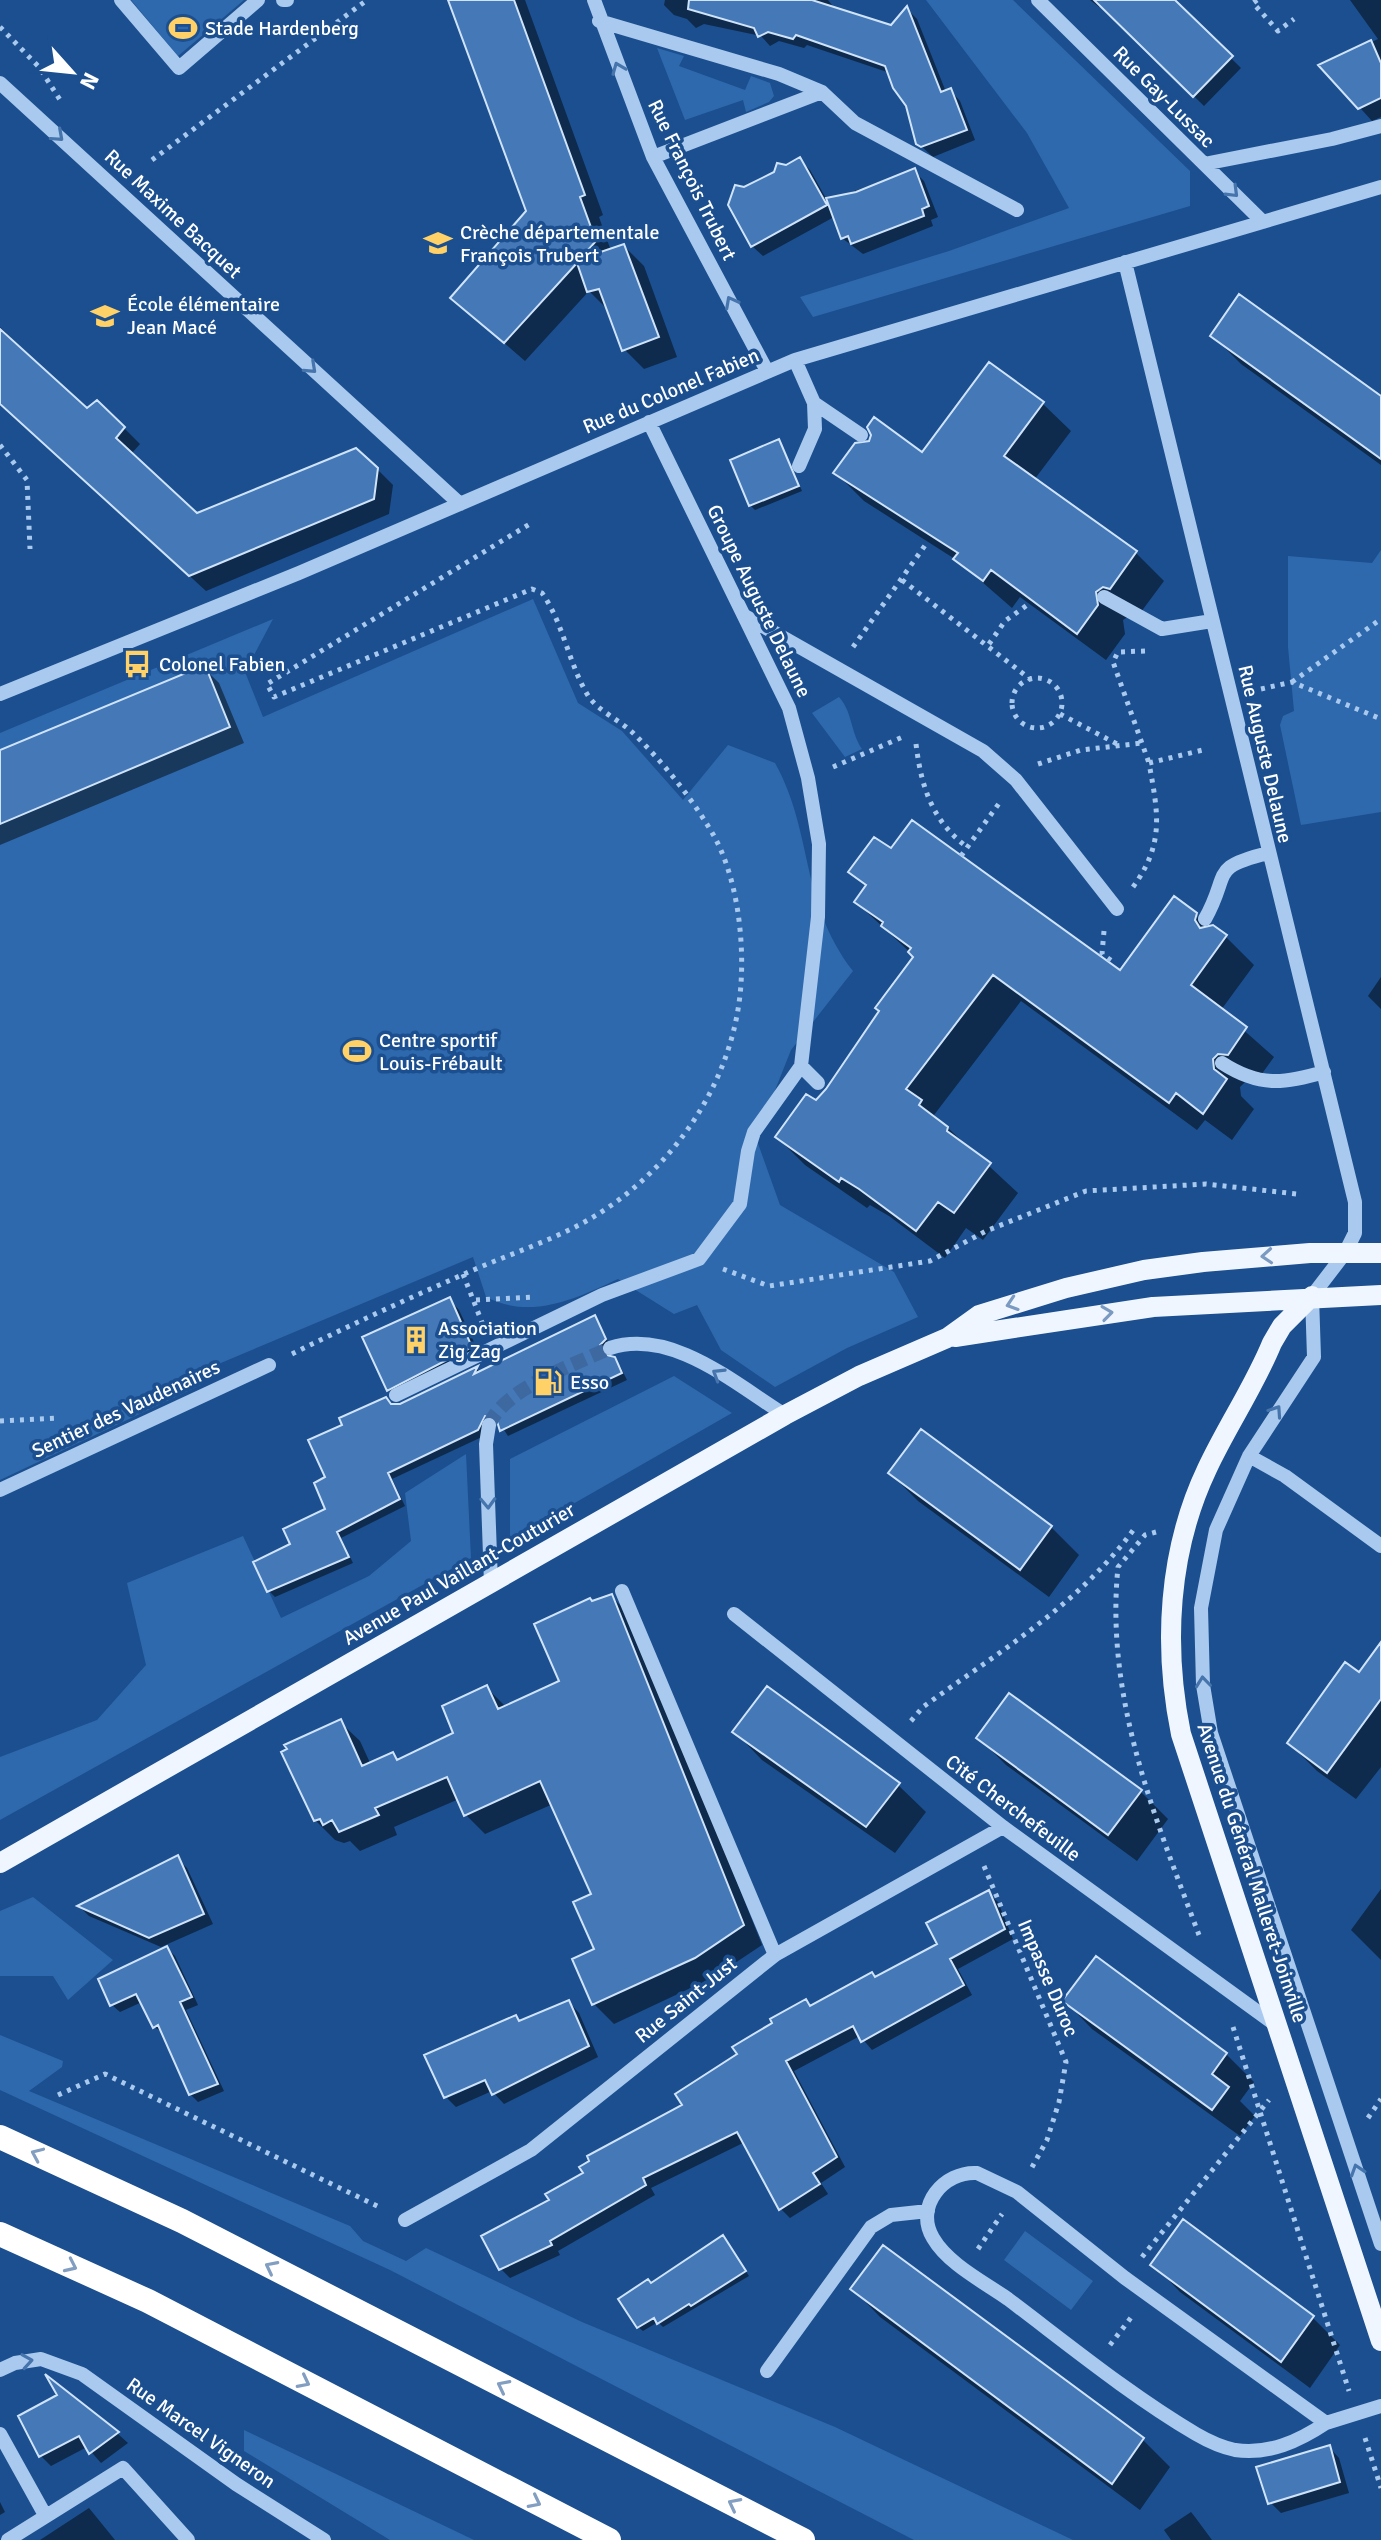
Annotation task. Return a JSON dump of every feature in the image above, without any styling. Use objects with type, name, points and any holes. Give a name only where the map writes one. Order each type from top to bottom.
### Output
[{"type":"highway","points":[[0,2137],[182,2221],[803,2540]]},
{"type":"highway","points":[[0,2234],[148,2301],[609,2540]]},
{"type":"main road","name":"Avenue Paul Vaillant-Couturier","points":[[0,1863],[785,1415],[859,1376],[947,1338],[979,1315],[1013,1303],[1144,1270],[1247,1257],[1381,1253]]},
{"type":"main road","name":"Avenue Paul Vaillant-Couturier","points":[[947,1338],[1153,1307],[1312,1296],[1381,1295]]},
{"type":"main road","name":"Avenue du Général Malleret-Joinville","points":[[1312,1296],[1282,1326],[1202,1481],[1178,1552],[1172,1618],[1172,1679],[1181,1734],[1381,2341]]},
{"type":"street","points":[[121,0],[179,68],[258,0]]},
{"type":"street","name":"Rue François Trubert","points":[[594,0],[599,21],[653,157],[767,371]]},
{"type":"street","name":"Rue Gay-Lussac","points":[[1038,0],[1263,222]]},
{"type":"street","points":[[599,21],[779,74],[822,92],[855,123],[1017,210]]},
{"type":"street","name":"Rue Maxime Bacquet","points":[[0,83],[460,504]]},
{"type":"street","points":[[653,157],[822,92]]},
{"type":"street","points":[[1204,164],[1332,139],[1381,126]]},
{"type":"street","name":"Rue du Colonel Fabien","points":[[0,694],[460,504],[795,360],[1381,187]]},
{"type":"street","name":"Rue Auguste Delaune","points":[[1125,262],[1357,1217],[1355,1233],[1345,1253]]},
{"type":"street","points":[[795,360],[814,403],[815,429],[799,466]]},
{"type":"street","points":[[814,403],[861,435]]},
{"type":"street","name":"Groupe Auguste Delaune","points":[[649,422],[789,708],[808,778],[819,844],[818,917],[801,1066]]},
{"type":"street","points":[[1104,597],[1162,629],[1212,621]]},
{"type":"street","points":[[745,615],[983,751],[1016,780],[1117,909]]},
{"type":"street","points":[[1205,919],[1223,873],[1233,862],[1268,853]]},
{"type":"street","points":[[1222,1063],[1243,1077],[1286,1083],[1324,1072]]},
{"type":"street","points":[[396,1395],[602,1295],[699,1259],[740,1204],[754,1132],[801,1066],[818,1083]]},
{"type":"street","name":"Avenue du Général Malleret-Joinville","points":[[1345,1253],[1312,1296],[1314,1357],[1249,1456],[1220,1520],[1208,1561],[1201,1608],[1205,1701],[1211,1733],[1381,2244]]},
{"type":"street","points":[[610,1348],[642,1342],[682,1354],[785,1415]]},
{"type":"street","name":"Sentier des Vaudenaires","points":[[0,1490],[269,1365]]},
{"type":"street","points":[[489,1425],[486,1444],[491,1583]]},
{"type":"street","points":[[1249,1456],[1285,1476],[1381,1546]]},
{"type":"street","points":[[622,1591],[775,1955]]},
{"type":"street","name":"Cité Cherchefeuille","points":[[734,1614],[1003,1827],[1276,2025]]},
{"type":"street","name":"Rue Saint-Just","points":[[405,2220],[531,2150],[775,1955],[1003,1827]]},
{"type":"street","points":[[1326,2423],[1125,2278],[1017,2192],[985,2175],[961,2174],[941,2183],[928,2211],[932,2237],[952,2259],[1204,2439],[1235,2449],[1260,2450],[1301,2440],[1326,2423],[1381,2406]]},
{"type":"street","points":[[767,2371],[871,2227],[891,2215],[928,2211]]},
{"type":"street","name":"Rue Marcel Vigneron","points":[[0,2370],[29,2360],[55,2362],[82,2374],[236,2484],[324,2540]]},
{"type":"street","points":[[0,2434],[45,2515]]},
{"type":"street","points":[[8,2540],[123,2468],[188,2540]]},
{"type":"path","points":[[152,160],[367,0]]},
{"type":"path","points":[[1257,0],[1253,3],[1278,31],[1294,19]]},
{"type":"path","points":[[0,27],[39,67],[61,98],[65,111]]},
{"type":"path","points":[[0,445],[27,480],[30,549]]},
{"type":"path","points":[[269,1365],[463,1274],[570,1230],[624,1198],[649,1176],[694,1120],[729,1050],[740,1002],[742,962],[738,919],[715,839],[677,781],[631,731],[590,699],[542,593],[532,589],[274,697],[267,684],[533,522]]},
{"type":"path","points":[[838,668],[926,544]]},
{"type":"path","points":[[902,580],[989,644],[1030,679]]},
{"type":"path","points":[[989,644],[1005,621],[1030,603]]},
{"type":"path","points":[[1261,689],[1292,682],[1381,619]]},
{"type":"path","points":[[1115,963],[1102,954],[1105,925],[1155,851],[1157,812],[1149,763],[1134,730],[1113,662],[1118,652],[1147,651]]},
{"type":"path","points":[[1030,679],[1044,679],[1056,687],[1062,700],[1060,714],[1043,728],[1021,723],[1012,702],[1018,688],[1030,679]]},
{"type":"path","points":[[1292,682],[1381,719]]},
{"type":"path","points":[[1060,714],[1120,746]]},
{"type":"path","points":[[808,778],[914,732],[921,777],[933,811],[967,847]]},
{"type":"path","points":[[961,856],[1016,780],[1041,762],[1081,750],[1142,743]]},
{"type":"path","points":[[1149,763],[1207,749]]},
{"type":"path","points":[[699,1259],[769,1286],[930,1261],[986,1231],[1086,1191],[1206,1184],[1297,1194]]},
{"type":"path","points":[[463,1274],[474,1296]]},
{"type":"path","points":[[0,1421],[58,1418]]},
{"type":"path","points":[[892,1742],[923,1707],[1051,1614],[1108,1565],[1134,1529]]},
{"type":"path","name":"Impasse Duroc","points":[[983,1865],[1066,2062],[1059,2102],[1047,2140],[1017,2192]]},
{"type":"path","points":[[58,2095],[105,2074],[379,2207]]},
{"type":"path","points":[[1125,2278],[1249,2124]]},
{"type":"path","points":[[979,2247],[1001,2215]]},
{"type":"path","points":[[1112,2342],[1133,2315],[1121,2306]]},
{"type":"shaded area","name":"Stade Hardenberg","points":[[131,0],[244,0],[178,56]]},
{"type":"shaded area","points":[[926,0],[1013,0],[1190,171],[1190,206],[813,317],[800,297],[949,251],[1069,208],[1027,133]]},
{"type":"shaded area","points":[[657,48],[684,56],[679,66],[745,90],[751,76],[770,83],[774,96],[769,102],[746,112],[743,100],[685,120]]},
{"type":"shaded area","points":[[1381,550],[1381,812],[1301,825],[1280,725],[1283,716],[1294,711],[1288,647],[1288,556],[1372,563]]},
{"type":"shaded area","name":"Centre sportif Louis-Frébault","points":[[533,599],[578,703],[622,731],[683,800],[728,745],[775,763],[796,815],[824,919],[853,971],[791,1050],[756,1138],[780,1205],[894,1272],[918,1317],[847,1348],[775,1387],[721,1350],[697,1305],[674,1314],[618,1279],[553,1304],[520,1307],[503,1304],[486,1297],[473,1257],[197,1373],[201,1385],[0,1480],[0,733],[273,619],[245,672],[263,717]]},
{"type":"shaded area","points":[[839,697],[847,709],[862,749],[845,757],[812,713]]},
{"type":"shaded area","points":[[674,1376],[732,1413],[510,1540],[510,1459]]},
{"type":"shaded area","points":[[466,1454],[471,1558],[0,1820],[0,1757],[97,1720],[146,1665],[127,1583],[243,1536],[281,1618],[369,1576],[411,1541],[405,1493]]},
{"type":"shaded area","points":[[33,1897],[113,1960],[68,2000],[53,1976],[0,1976],[0,1911]]},
{"type":"shaded area","points":[[0,2035],[63,2061],[62,2067],[29,2091],[350,2226],[363,2241],[406,2261],[426,2248],[582,2322],[835,2427],[1073,2540],[914,2540],[390,2270],[0,2090]]},
{"type":"shaded area","points":[[1025,2231],[1093,2281],[1071,2310],[1004,2260]]},
{"type":"shaded area","points":[[244,2430],[474,2540],[390,2540],[244,2451]]},
{"type":"building","points":[[448,0],[514,0],[585,195],[580,197],[596,241],[580,259],[624,244],[659,337],[622,351],[599,289],[587,292],[577,263],[504,343],[450,298],[526,211]]},
{"type":"building","points":[[689,0],[812,0],[891,25],[907,6],[941,92],[951,88],[967,130],[921,147],[916,144],[906,106],[893,88],[885,66],[796,35],[793,39],[768,32],[758,37],[754,28],[688,9]]},
{"type":"building","points":[[1094,0],[1175,0],[1233,56],[1193,97]]},
{"type":"building","points":[[1371,40],[1381,63],[1381,98],[1358,109],[1318,65]]},
{"type":"building","points":[[800,157],[827,205],[751,247],[728,205],[735,185],[744,187],[774,172],[777,163],[786,165]]},
{"type":"building","points":[[915,168],[929,206],[922,209],[924,216],[851,244],[848,236],[841,239],[826,198],[856,192]]},
{"type":"building","points":[[1239,294],[1381,396],[1381,459],[1210,336]]},
{"type":"building","points":[[0,329],[87,408],[97,400],[125,427],[116,438],[197,513],[356,448],[378,468],[374,499],[189,576],[0,404]]},
{"type":"building","points":[[989,362],[1044,402],[1004,456],[1137,551],[1110,589],[1103,587],[1096,592],[1098,605],[1077,634],[991,570],[983,581],[953,559],[958,553],[833,473],[855,443],[869,441],[871,435],[867,427],[874,417],[922,452]]},
{"type":"building","points":[[779,439],[799,486],[749,506],[730,460]]},
{"type":"building","points":[[205,665],[230,727],[0,824],[0,750]]},
{"type":"building","points":[[912,820],[1120,970],[1174,896],[1197,913],[1195,920],[1200,928],[1213,925],[1227,935],[1191,985],[1247,1027],[1228,1055],[1218,1054],[1213,1059],[1214,1069],[1227,1079],[1203,1114],[1176,1093],[1169,1103],[993,975],[906,1089],[922,1100],[919,1105],[948,1127],[947,1131],[991,1163],[954,1213],[938,1202],[916,1231],[859,1189],[841,1178],[839,1182],[775,1137],[806,1094],[816,1100],[826,1089],[879,1011],[875,1008],[913,957],[908,952],[911,948],[881,926],[883,922],[854,902],[866,885],[848,872],[874,837],[891,848]]},
{"type":"building","name":"Association Zig Zag","points":[[450,1297],[472,1347],[387,1391],[362,1337]]},
{"type":"building","points":[[595,1315],[606,1339],[600,1345],[602,1354],[615,1357],[622,1373],[500,1431],[496,1418],[485,1416],[478,1430],[388,1473],[400,1499],[337,1532],[349,1557],[267,1592],[253,1562],[290,1544],[283,1529],[325,1509],[314,1483],[325,1477],[308,1440],[342,1425],[339,1418],[386,1397],[391,1404],[400,1404],[478,1366],[474,1374]]},
{"type":"building","points":[[921,1429],[1052,1526],[1020,1570],[888,1473]]},
{"type":"building","points":[[612,1594],[744,1925],[695,1958],[592,2005],[572,1959],[594,1949],[573,1902],[591,1894],[540,1781],[464,1816],[447,1777],[375,1808],[379,1815],[339,1832],[332,1820],[323,1825],[320,1819],[314,1821],[281,1752],[287,1749],[284,1745],[341,1719],[362,1766],[393,1752],[397,1760],[453,1733],[442,1706],[487,1685],[498,1709],[559,1681],[534,1624],[590,1598],[592,1601]]},
{"type":"building","points":[[1381,1642],[1381,1699],[1327,1773],[1287,1743],[1345,1662],[1359,1672]]},
{"type":"building","points":[[767,1686],[900,1783],[866,1827],[732,1732]]},
{"type":"building","points":[[1009,1693],[1142,1790],[1108,1835],[976,1738]]},
{"type":"building","points":[[178,1855],[204,1914],[149,1938],[77,1906]]},
{"type":"building","points":[[989,1890],[1005,1929],[950,1959],[964,1985],[861,2042],[853,2026],[786,2061],[837,2157],[813,2173],[820,2184],[779,2210],[737,2132],[643,2178],[646,2185],[550,2241],[552,2245],[499,2270],[481,2236],[549,2200],[545,2194],[583,2173],[579,2167],[589,2161],[587,2156],[682,2105],[675,2094],[737,2054],[732,2047],[772,2023],[770,2019],[806,1999],[810,2006],[872,1972],[875,1977],[937,1944],[926,1923]]},
{"type":"building","points":[[167,1946],[192,1997],[180,2002],[218,2084],[189,2095],[158,2025],[153,2028],[136,1994],[110,2006],[98,1979]]},
{"type":"building","points":[[1096,1956],[1227,2053],[1212,2074],[1229,2087],[1212,2110],[1062,2001]]},
{"type":"building","points":[[569,2000],[589,2046],[492,2095],[485,2080],[444,2098],[424,2055],[516,2015],[519,2021]]},
{"type":"building","points":[[1183,2219],[1314,2316],[1281,2362],[1150,2265]]},
{"type":"building","points":[[723,2235],[746,2271],[657,2324],[654,2318],[637,2328],[618,2299],[648,2279],[651,2283]]},
{"type":"building","points":[[883,2245],[1144,2438],[1112,2484],[850,2289]]},
{"type":"building","points":[[45,2374],[119,2432],[89,2454],[79,2436],[39,2457],[18,2416],[57,2395]]},
{"type":"building","points":[[1330,2445],[1340,2482],[1268,2504],[1256,2467]]},
{"type":"tunnel","points":[[489,1425],[497,1412],[525,1389],[610,1348]]},
{"type":"place","name":"Stade Hardenberg","points":[[183,28]]},
{"type":"place","name":"Crèche départementale François Trubert","points":[[438,243]]},
{"type":"place","name":"École élémentaire Jean Macé","points":[[105,316]]},
{"type":"place","name":"Colonel Fabien","points":[[137,664]]},
{"type":"place","name":"Centre sportif Louis-Frébault","points":[[357,1051]]},
{"type":"place","name":"Association Zig Zag","points":[[416,1340]]},
{"type":"place","name":"Esso","points":[[548,1382]]}]
